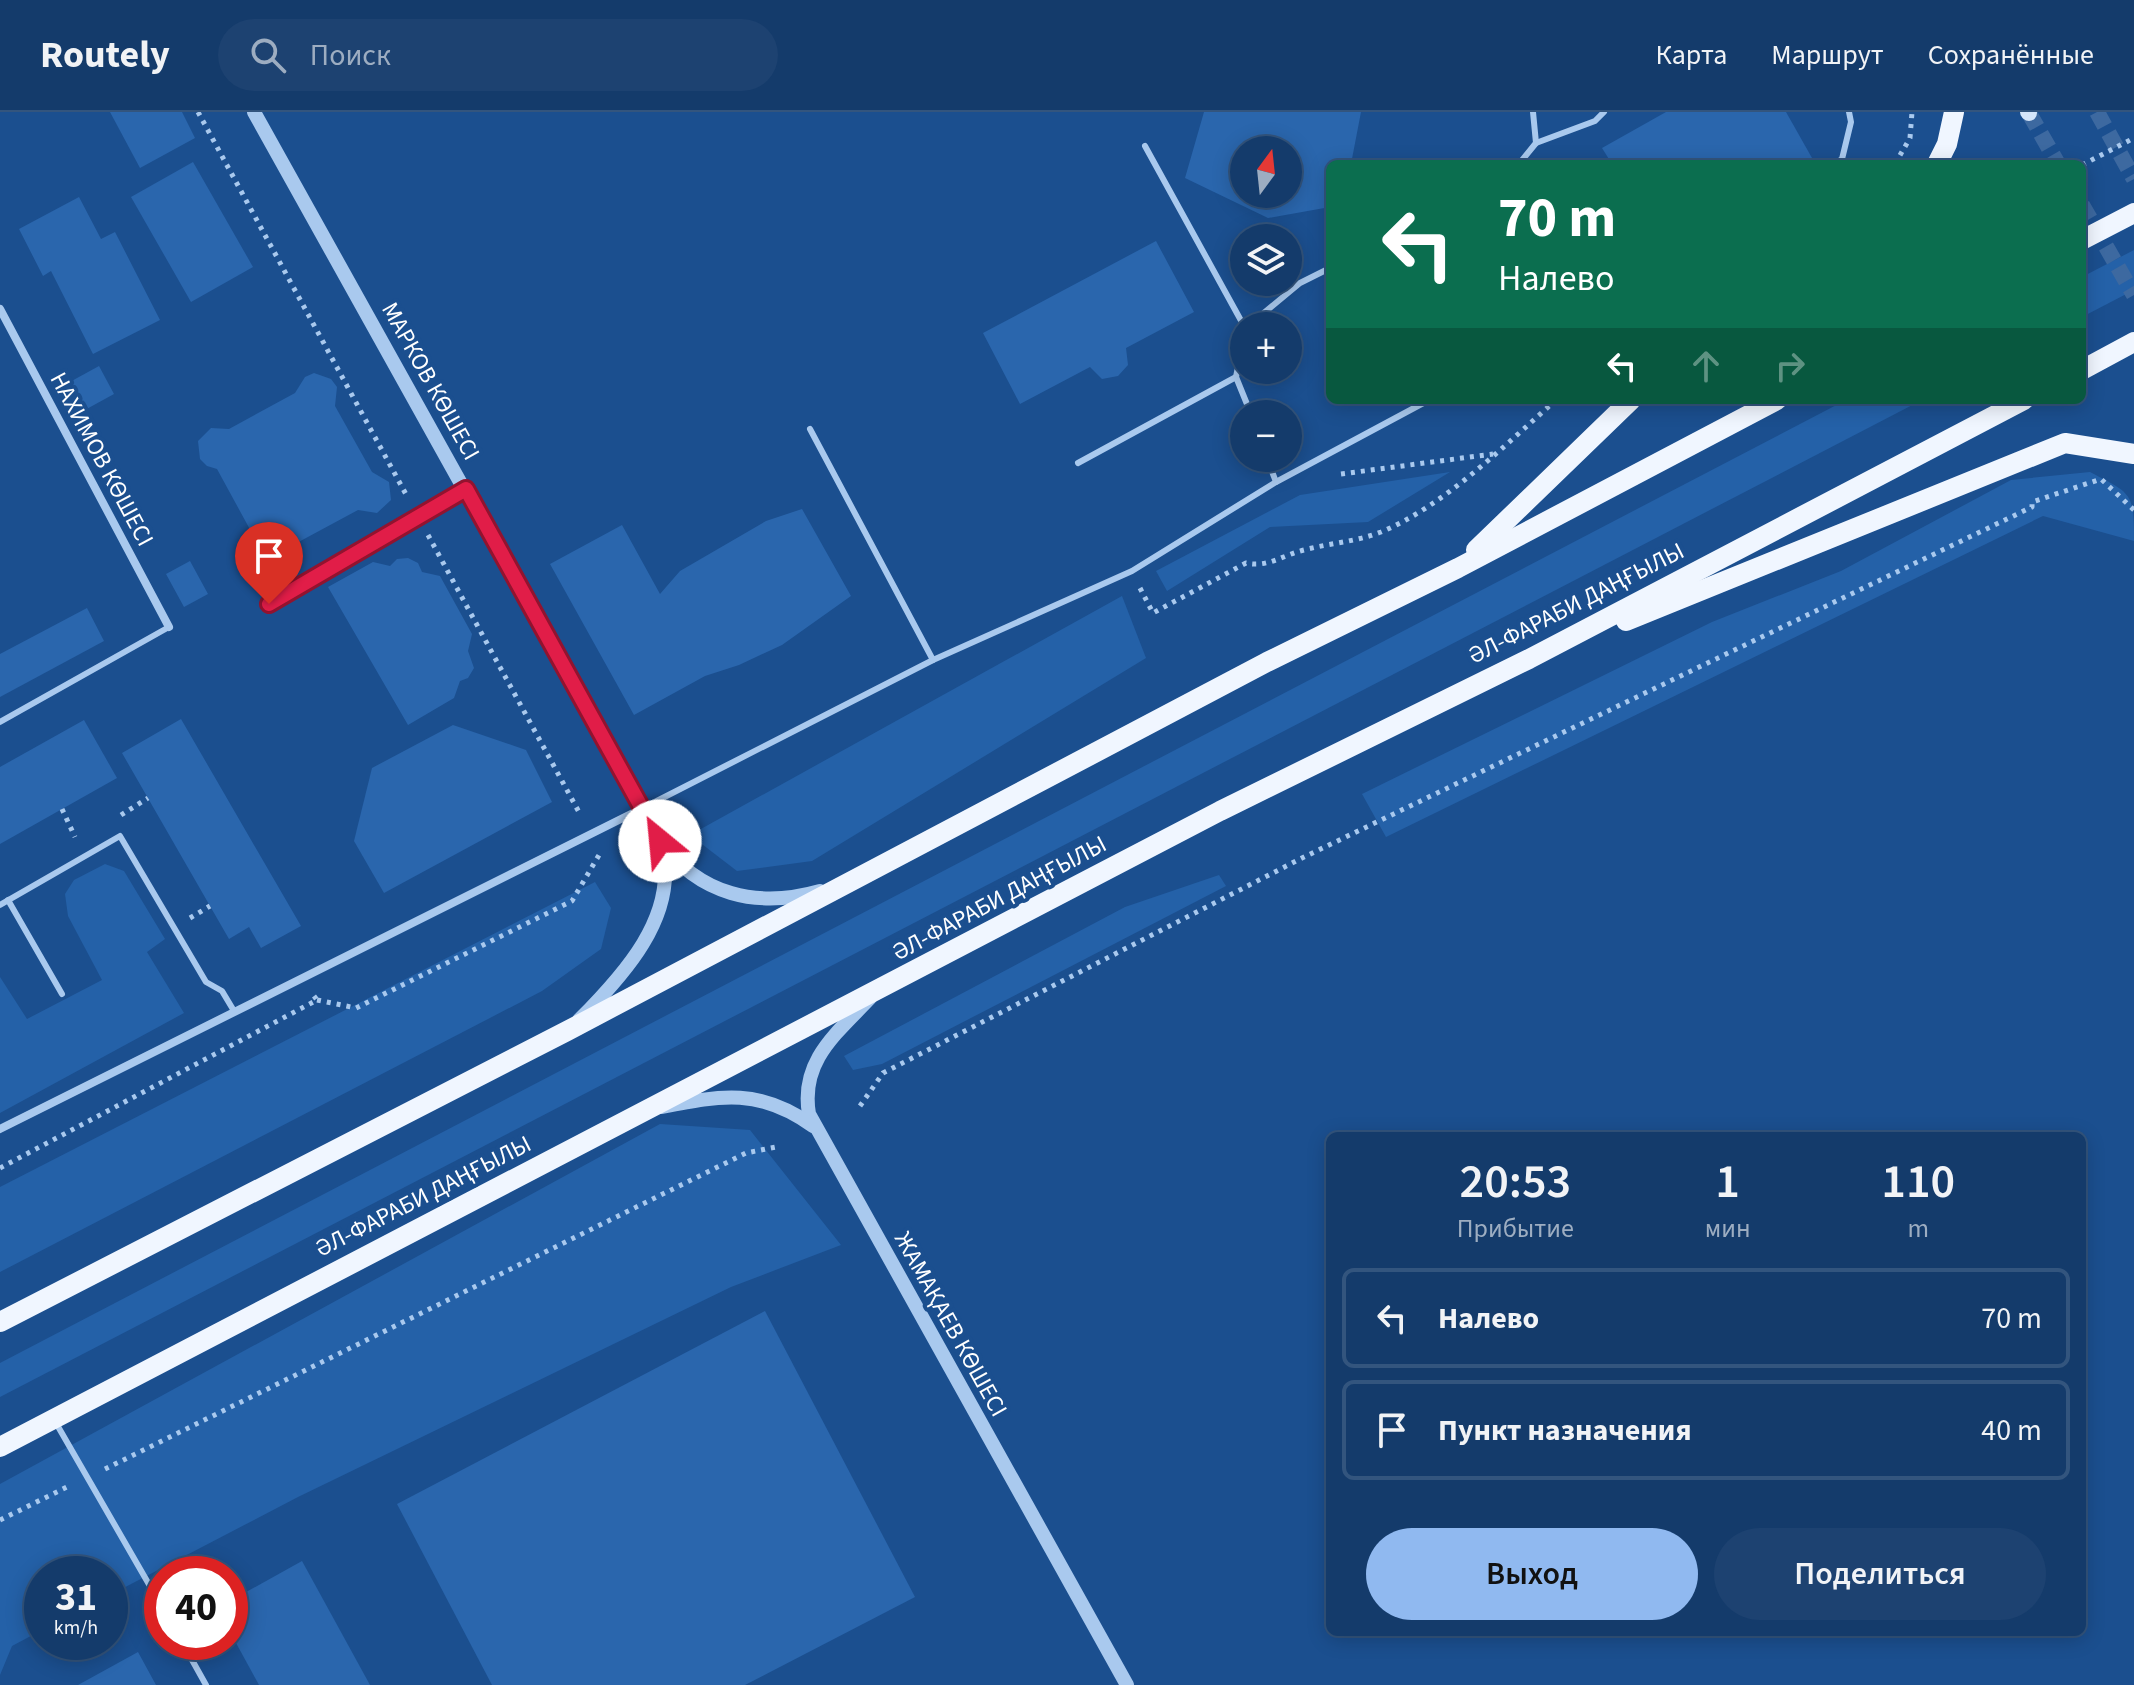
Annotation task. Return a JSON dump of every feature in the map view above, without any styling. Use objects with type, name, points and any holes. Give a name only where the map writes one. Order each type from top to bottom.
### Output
[{"type":"main road","points":[[1939,160],[1947,144],[1954,112]]},
{"type":"main road","points":[[2086,238],[2134,213]]},
{"type":"main road","points":[[2086,368],[2134,342]]},
{"type":"main road","points":[[1458,568],[1627,404]]},
{"type":"main road","points":[[0,1322],[567,1031],[1267,662],[1458,568],[1769,404]]},
{"type":"main road","name":"ӘЛ-ФАРАБИ ДАҢҒЫЛЫ","points":[[0,1447],[1220,811],[1529,659],[2016,404]]},
{"type":"main road","points":[[1529,659],[2065,443],[2134,454]]},
{"type":"street","name":"МАРКОВ КӨШЕСІ","points":[[254,112],[660,841]]},
{"type":"street","name":"НАХИМОВ КӨШЕСІ","points":[[0,309],[169,627]]},
{"type":"street","points":[[0,1129],[643,808]]},
{"type":"street","points":[[660,841],[675,862],[693,876],[711,888],[740,895],[769,898],[806,895],[851,882]]},
{"type":"street","points":[[567,1031],[603,996],[652,928],[666,879],[660,841]]},
{"type":"street","name":"ЖАМАҚАЕВ КӨШЕСІ","points":[[877,991],[812,1065],[805,1092],[809,1114],[1127,1685]]},
{"type":"street","points":[[644,1111],[721,1095],[755,1097],[801,1117],[817,1128]]},
{"type":"lane","points":[[1533,112],[1536,143]]},
{"type":"lane","points":[[1522,160],[1536,143],[1595,121],[1604,112]]},
{"type":"lane","points":[[1841,160],[1851,122],[1849,112]]},
{"type":"lane","points":[[1145,146],[1238,312]]},
{"type":"lane","points":[[1264,312],[1300,283],[1326,270]]},
{"type":"lane","points":[[1078,463],[1230,380]]},
{"type":"lane","points":[[643,808],[933,660],[1132,571],[1276,482],[1422,404]]},
{"type":"lane","points":[[810,429],[933,660]]},
{"type":"lane","points":[[1272,472],[1276,482]]},
{"type":"lane","points":[[269,604],[466,489]]},
{"type":"lane","points":[[0,722],[169,627]]},
{"type":"lane","points":[[0,905],[120,836],[206,982],[222,991],[234,1011]]},
{"type":"lane","points":[[8,900],[62,994]]},
{"type":"lane","points":[[53,1419],[144,1575]]},
{"type":"lane","points":[[192,1660],[206,1685]]},
{"type":"path","points":[[0,1168],[317,1000],[356,1008],[572,901],[601,851],[198,112]]},
{"type":"path","points":[[1901,160],[1910,138],[1912,112]]},
{"type":"path","points":[[2086,163],[2134,138]]},
{"type":"path","points":[[1140,588],[1153,613],[1246,563],[1259,566],[1304,550],[1340,545],[1382,531],[1425,508],[1551,404]]},
{"type":"path","points":[[1339,474],[1494,453]]},
{"type":"path","points":[[860,1106],[883,1073],[939,1044],[1302,858],[2032,507],[2032,502],[2101,479],[2134,510]]},
{"type":"path","points":[[62,809],[85,856]]},
{"type":"path","points":[[303,976],[317,1000]]},
{"type":"path","points":[[0,1520],[746,1153],[776,1147]]},
{"type":"shaded area","points":[[2134,250],[2134,290],[2086,315],[2086,275]]},
{"type":"shaded area","points":[[1838,404],[1914,404],[0,1397],[0,1363]]},
{"type":"shaded area","points":[[1450,472],[1368,522],[1270,527],[1167,591],[1156,571],[1300,495]]},
{"type":"shaded area","points":[[2090,472],[2128,496],[2133,513],[2134,541],[2043,516],[1386,837],[1362,794],[1712,622],[1841,571],[2011,480]]},
{"type":"shaded area","points":[[1122,596],[1146,658],[812,861],[737,871],[690,835]]},
{"type":"shaded area","points":[[105,864],[124,871],[165,939],[147,952],[184,1013],[0,1113],[0,977],[27,1019],[102,980],[68,916],[65,894],[74,880]]},
{"type":"shaded area","points":[[1219,875],[1226,886],[882,1064],[853,1070],[844,1056],[1125,907]]},
{"type":"shaded area","points":[[595,882],[611,908],[601,949],[542,991],[0,1272],[0,1187]]},
{"type":"shaded area","points":[[660,1124],[750,1130],[841,1245],[731,1287],[298,1497],[185,1556],[144,1556],[144,1577],[128,1586],[128,1556],[24,1556],[24,1640],[12,1646],[0,1675],[0,1484]]},
{"type":"building","points":[[110,112],[182,112],[195,138],[140,168]]},
{"type":"building","points":[[1204,112],[1361,112],[1352,160],[1326,160],[1326,208],[1268,218],[1247,208],[1302,208],[1302,136],[1230,136],[1230,200],[1185,178]]},
{"type":"building","points":[[1666,112],[1786,112],[1812,158],[1610,160],[1602,148]]},
{"type":"building","points":[[193,162],[253,267],[191,302],[131,197]]},
{"type":"building","points":[[79,197],[101,239],[115,232],[160,320],[93,354],[51,271],[43,276],[19,229]]},
{"type":"building","points":[[1156,241],[1194,312],[1126,348],[1128,365],[1118,376],[1102,379],[1090,367],[1020,404],[983,333]]},
{"type":"building","points":[[99,366],[114,394],[83,411],[68,383]]},
{"type":"building","points":[[314,373],[331,379],[337,387],[335,406],[372,472],[389,482],[391,500],[377,513],[358,510],[293,545],[285,563],[266,565],[252,553],[253,535],[217,469],[207,466],[200,459],[198,441],[211,428],[229,429],[295,393],[305,377]]},
{"type":"building","points":[[802,509],[851,596],[782,645],[739,665],[705,676],[634,715],[550,564],[622,525],[660,594],[680,571],[766,521]]},
{"type":"building","points":[[408,558],[418,563],[422,572],[440,576],[472,634],[468,651],[474,668],[468,678],[460,681],[454,698],[408,725],[328,587],[373,562],[390,566],[397,559]]},
{"type":"building","points":[[190,561],[208,594],[184,607],[166,574]]},
{"type":"building","points":[[87,608],[104,641],[0,697],[0,654]]},
{"type":"building","points":[[181,719],[301,926],[261,948],[249,927],[229,939],[122,753]]},
{"type":"building","points":[[84,720],[117,778],[0,844],[0,767]]},
{"type":"building","points":[[453,725],[526,750],[552,802],[384,893],[354,841],[372,768]]},
{"type":"building","points":[[765,1311],[915,1597],[745,1685],[492,1685],[397,1504]]},
{"type":"building","points":[[302,1561],[370,1685],[259,1685],[245,1660],[248,1660],[248,1591]]},
{"type":"building","points":[[138,1652],[156,1685],[78,1685],[128,1660]]},
{"type":"tunnel","points":[[2097,112],[2134,179]]},
{"type":"tunnel","points":[[2029,113],[2056,160]]},
{"type":"tunnel","points":[[2086,212],[2134,295]]},
{"type":"route","points":[[269,604],[466,489],[660,841]]}]
